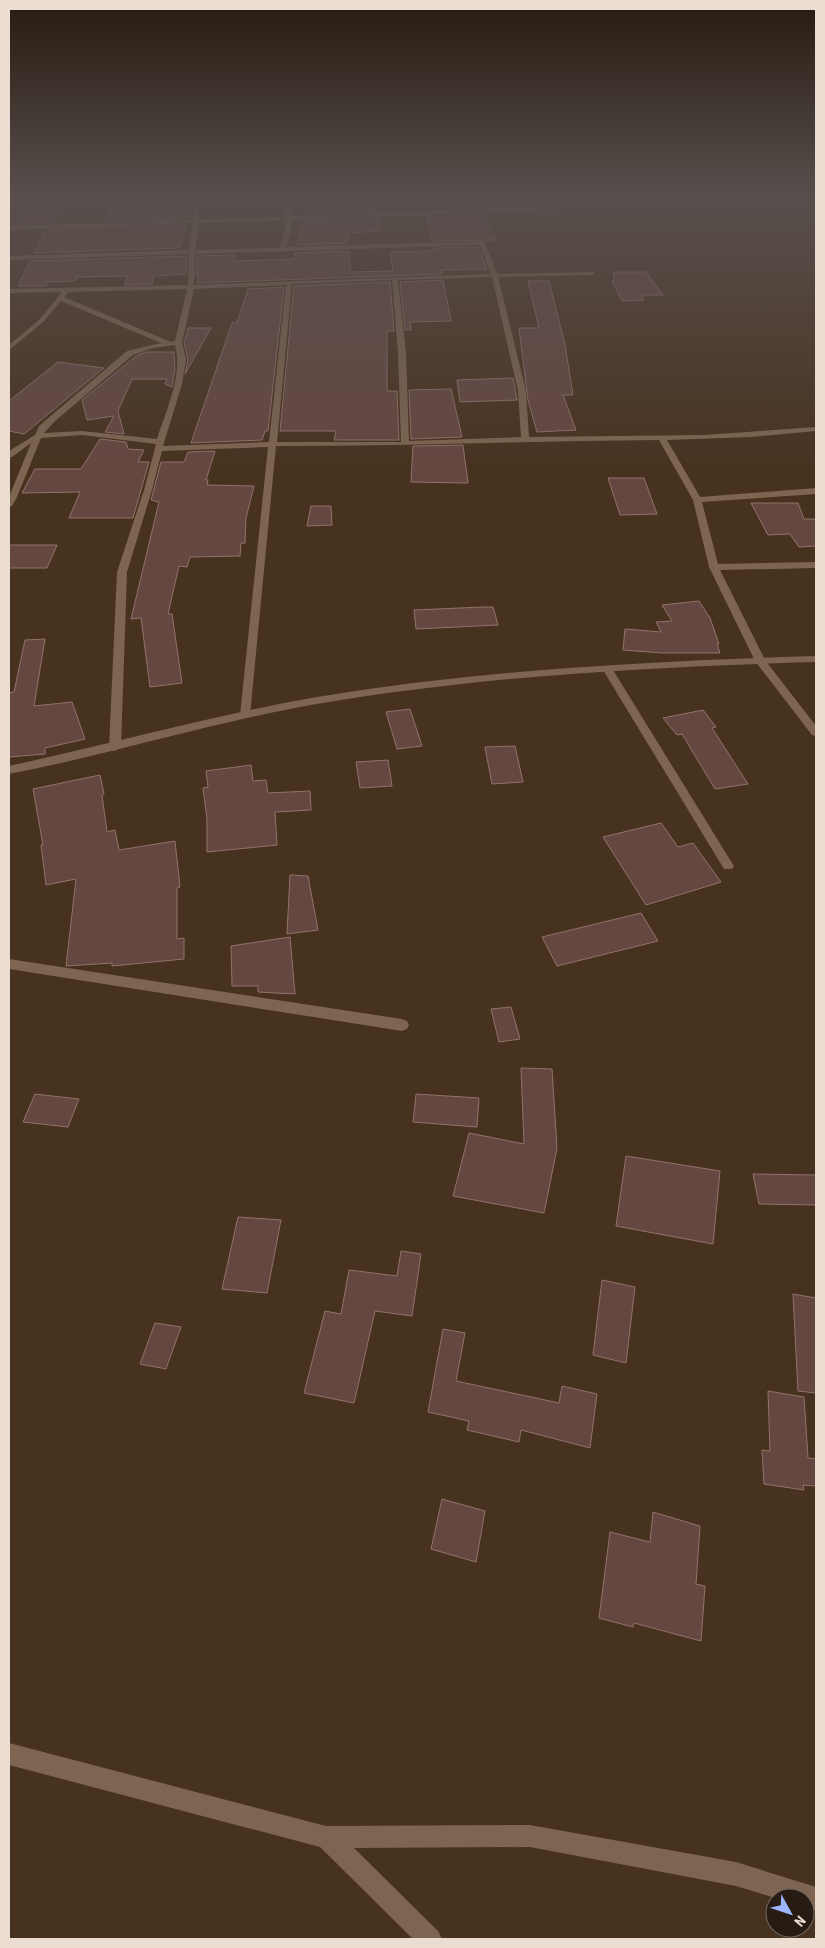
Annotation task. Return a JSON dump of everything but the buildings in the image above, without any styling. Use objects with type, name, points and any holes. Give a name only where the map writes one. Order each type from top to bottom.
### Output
[{"type":"street","points":[[9,291],[135,288]]},
{"type":"street","points":[[174,343],[191,288]]},
{"type":"street","points":[[246,715],[288,288]]},
{"type":"street","points":[[396,288],[402,353],[404,444]]},
{"type":"street","points":[[498,288],[522,391],[525,439]]},
{"type":"street","points":[[9,348],[41,320],[68,289]]},
{"type":"street","points":[[60,298],[174,343],[182,359],[178,384],[148,490],[122,572],[115,747]]},
{"type":"street","points":[[9,504],[42,428],[130,353],[152,346],[174,343]]},
{"type":"street","points":[[9,455],[38,436],[64,434],[127,436],[160,445],[404,444],[525,439],[751,435],[816,429]]},
{"type":"street","points":[[661,436],[696,500],[714,567],[760,661],[816,733]]},
{"type":"street","points":[[696,500],[816,491]]},
{"type":"street","points":[[714,567],[816,565]]},
{"type":"street","points":[[9,770],[115,747],[246,715],[344,696],[480,679],[816,659]]},
{"type":"street","points":[[608,670],[728,866]]},
{"type":"street","points":[[9,964],[402,1025]]},
{"type":"street","points":[[9,1754],[326,1837],[530,1836],[736,1874],[816,1899]]},
{"type":"street","points":[[326,1837],[430,1939]]}]
